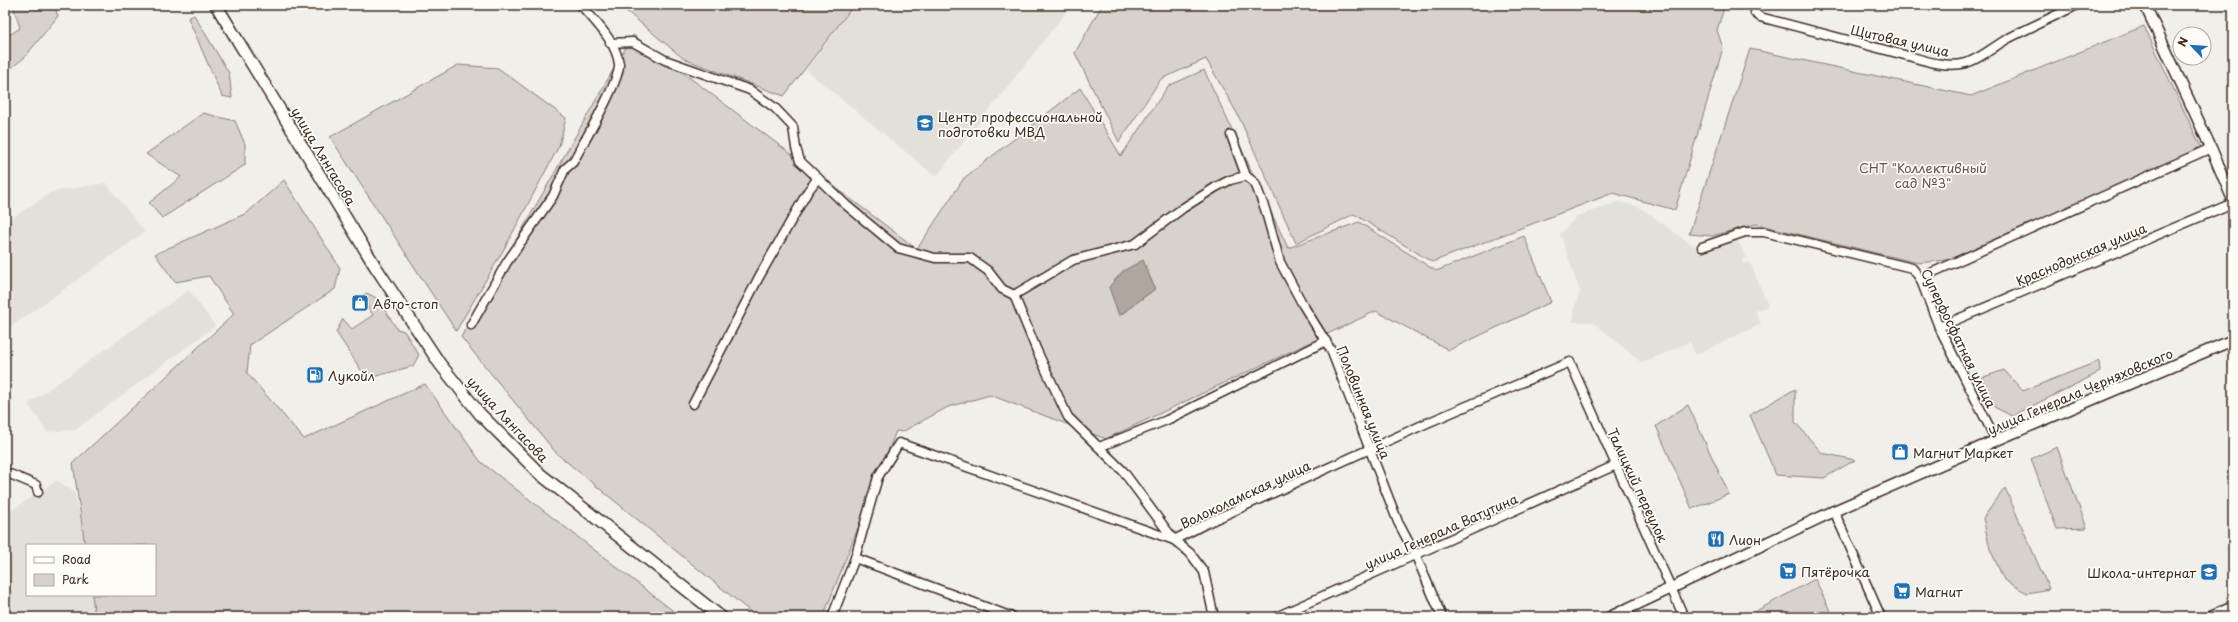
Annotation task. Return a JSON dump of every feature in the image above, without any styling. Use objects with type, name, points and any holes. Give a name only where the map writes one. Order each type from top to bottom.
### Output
[{"type":"main road","name":"улица Лянгасова","points":[[216,5],[375,266],[440,364],[480,414],[540,474],[721,617]]},
{"type":"street","points":[[471,325],[507,262],[553,196],[565,169],[573,162],[614,84],[619,65],[610,43],[581,5]]},
{"type":"street","name":"Щитовая улица","points":[[1755,12],[1760,17],[1920,59],[1953,65],[1966,63],[1979,57],[2007,39],[2077,5]]},
{"type":"street","points":[[2145,5],[2212,148],[2232,197]]},
{"type":"street","points":[[610,43],[633,42],[665,60],[750,90],[775,108],[793,127],[796,148],[800,161],[846,205],[898,248],[935,258],[970,258],[988,271],[1002,289],[1014,295],[1037,351],[1068,417],[1124,471],[1174,540],[1190,553],[1204,572],[1214,617]]},
{"type":"street","name":"Половинная улица","points":[[1232,135],[1246,176],[1255,183],[1265,209],[1280,262],[1302,305],[1331,350],[1398,522],[1416,556],[1442,617]]},
{"type":"street","points":[[1920,278],[2212,148]]},
{"type":"street","points":[[1014,295],[1073,260],[1135,244],[1183,208],[1216,187],[1230,180],[1246,176]]},
{"type":"street","points":[[693,404],[759,277],[808,191],[818,178]]},
{"type":"street","name":"Краснодонская улица","points":[[1939,327],[2232,197]]},
{"type":"street","name":"Суперфосфатная улица","points":[[1702,247],[1745,232],[1764,232],[1906,266],[1916,271],[1939,327],[1996,440]]},
{"type":"street","name":"улица Генерала Черняховского","points":[[1610,617],[1672,589],[1834,511],[1996,440],[2233,340]]},
{"type":"street","points":[[1099,447],[1167,420],[1326,341]]},
{"type":"street","name":"Волоколамская улица","points":[[855,558],[878,477],[899,443],[1174,540],[1207,522],[1371,450],[1427,423],[1570,362]]},
{"type":"street","name":"Талицкий переулок","points":[[1570,362],[1684,617]]},
{"type":"street","name":"улица Генерала Ватутина","points":[[1276,617],[1416,556],[1616,465]]},
{"type":"street","points":[[5,472],[36,485],[38,492]]},
{"type":"street","points":[[1834,511],[1880,617]]},
{"type":"street","points":[[832,617],[855,558],[1012,617]]},
{"type":"street","points":[[2211,617],[2233,607]]},
{"type":"shaded area","name":"Центр профессиональной подготовки МВД","points":[[854,5],[1072,5],[936,177],[806,70]]},
{"type":"shaded area","points":[[106,183],[145,232],[5,331],[5,223],[51,192]]},
{"type":"shaded area","points":[[1618,202],[1638,206],[1702,252],[1736,238],[1747,258],[1742,260],[1744,264],[1750,262],[1768,306],[1756,311],[1761,324],[1696,355],[1690,342],[1642,363],[1593,322],[1573,322],[1575,306],[1580,292],[1560,234],[1577,216]]},
{"type":"shaded area","points":[[1143,260],[1155,289],[1119,316],[1109,287],[1123,271]]},
{"type":"shaded area","points":[[189,290],[215,326],[75,430],[47,432],[28,404]]},
{"type":"shaded area","points":[[57,480],[74,492],[87,544],[26,544],[26,596],[100,596],[106,617],[5,617],[5,515]]},
{"type":"green space","points":[[13,5],[54,5],[58,16],[24,58],[5,73],[5,38],[20,28]]},
{"type":"green space","points":[[619,5],[854,5],[784,96],[684,59]]},
{"type":"green space","points":[[1102,5],[1725,5],[1717,30],[1723,48],[1675,210],[1613,193],[1432,262],[1354,214],[1296,243],[1238,115],[1206,59],[1161,79],[1119,142],[1075,53]]},
{"type":"green space","points":[[194,15],[229,73],[232,98],[222,96],[188,18]]},
{"type":"green space","name":"СНТ \"Коллективный сад №3\"","points":[[2144,26],[2202,149],[1957,259],[1918,263],[1756,224],[1712,236],[1689,234],[1750,49],[1971,96]]},
{"type":"green space","points":[[633,35],[917,249],[964,178],[1080,88],[1121,156],[1168,86],[1204,70],[1288,248],[1359,222],[1436,271],[1524,236],[1551,302],[1449,350],[1376,311],[1106,439],[990,395],[948,407],[902,432],[896,431],[823,617],[757,617],[557,454],[461,337]]},
{"type":"green space","points":[[458,65],[498,68],[566,118],[559,146],[504,249],[456,331],[330,137]]},
{"type":"green space","points":[[203,113],[235,121],[245,144],[245,165],[162,218],[149,203],[181,177],[146,154]]},
{"type":"green space","points":[[284,180],[340,268],[335,289],[250,345],[247,373],[304,439],[425,384],[481,462],[681,617],[95,617],[92,596],[156,596],[156,544],[85,544],[73,463],[234,314],[209,276],[175,282],[155,254],[247,213]]},
{"type":"green space","points":[[367,293],[378,299],[397,329],[404,331],[419,355],[413,366],[373,377],[361,370],[336,332],[343,319],[352,329],[373,315],[361,297]]},
{"type":"green space","points":[[2099,361],[2100,372],[2012,416],[1996,408],[1981,378],[2004,370],[2023,391]]},
{"type":"green space","points":[[1795,389],[1795,422],[1822,453],[1855,460],[1824,478],[1776,475],[1750,415]]},
{"type":"green space","points":[[1688,405],[1729,494],[1692,509],[1656,426]]},
{"type":"green space","points":[[2057,447],[2087,528],[2057,529],[2031,459]]},
{"type":"green space","points":[[2005,488],[2049,589],[2027,593],[2004,580],[1990,549],[1983,518]]},
{"type":"green space","points":[[1815,579],[1833,617],[1745,617]]},
{"type":"place","name":"Центр профессиональной подготовки МВД","points":[[925,123]]},
{"type":"place","name":"Авто-стоп","points":[[360,303]]},
{"type":"place","name":"Лукойл","points":[[315,375]]},
{"type":"place","name":"Магнит Маркет","points":[[1900,452]]},
{"type":"place","name":"Лион","points":[[1716,539]]},
{"type":"place","name":"Пятёрочка","points":[[1788,571]]},
{"type":"place","name":"Школа-интернат","points":[[2209,572]]},
{"type":"place","name":"Магнит","points":[[1902,591]]}]
